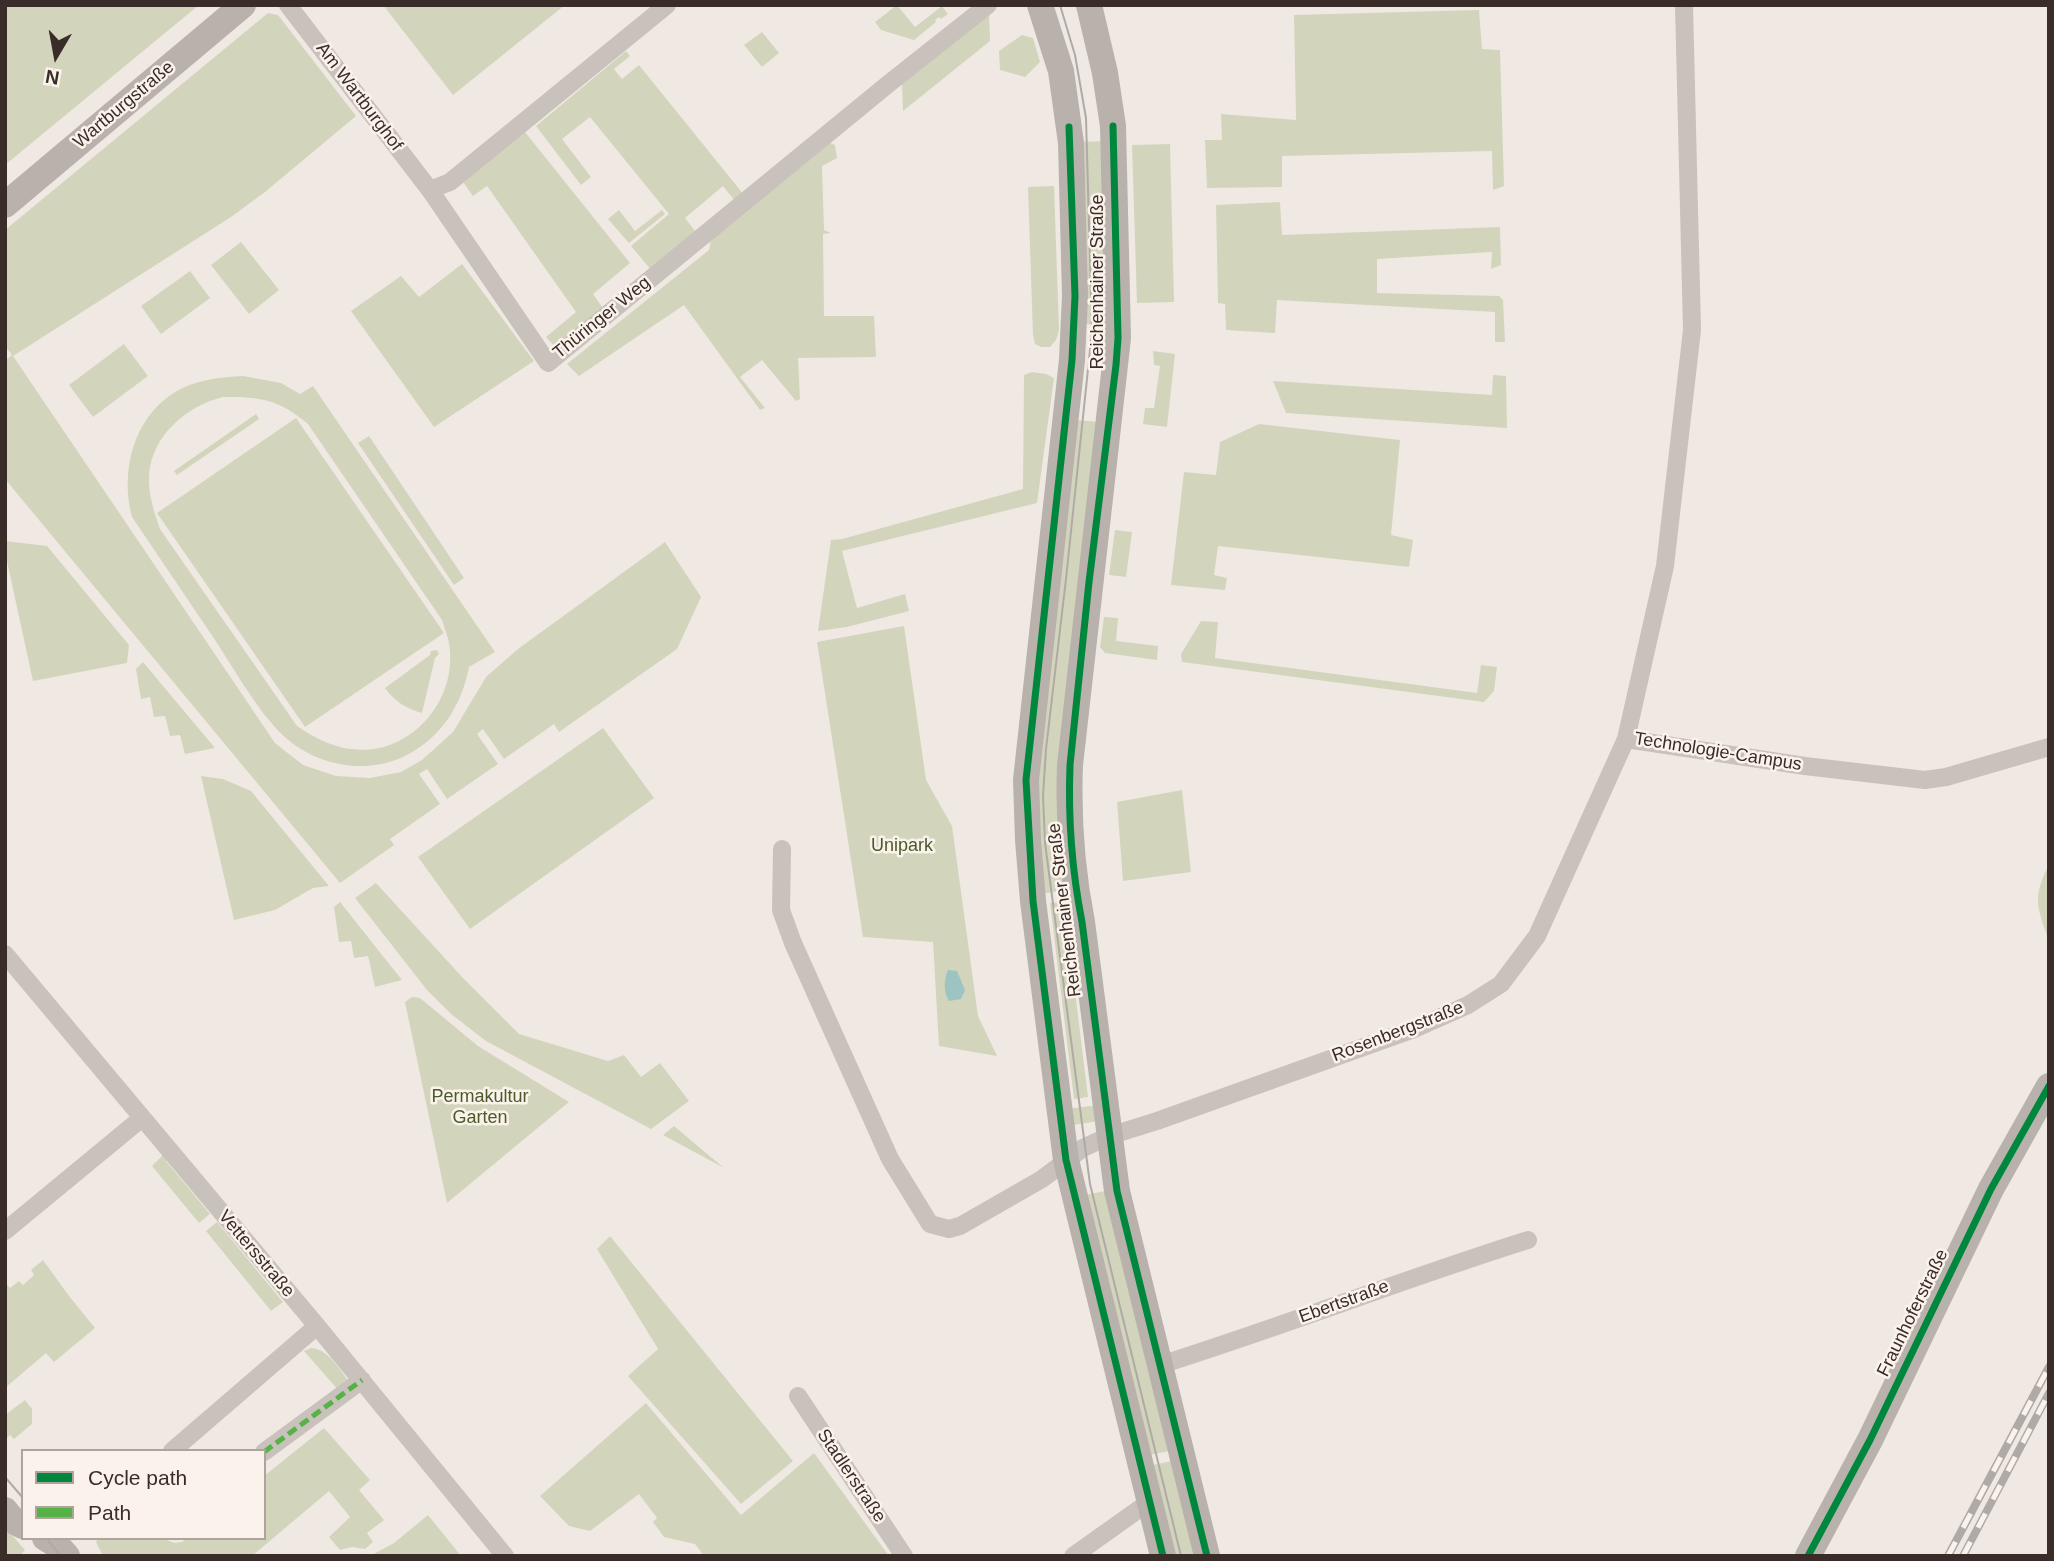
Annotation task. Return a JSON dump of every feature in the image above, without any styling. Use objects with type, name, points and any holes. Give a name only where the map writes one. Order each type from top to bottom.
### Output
[{"type":"street","name":"Wartburgstraße","points":[[5,205],[243,5]]},
{"type":"street","name":"Am Wartburghof","points":[[288,5],[430,190]]},
{"type":"street","points":[[430,190],[450,181],[667,5]]},
{"type":"street","name":"Thüringer Weg","points":[[430,190],[548,363],[988,5]]},
{"type":"street","name":"Reichenhainer Straße","points":[[1040,5],[1061,71],[1065,96],[1070,143],[1075,296],[1072,360],[1025,798],[1033,901],[1066,1160],[1163,1556]]},
{"type":"street","name":"Reichenhainer Straße","points":[[1089,5],[1101,54],[1113,125],[1118,338],[1085,613],[1069,798],[1077,895],[1117,1191],[1207,1556]]},
{"type":"street","name":"Technologie-Campus","points":[[1684,5],[1692,330],[1662,583],[1626,739],[1805,766],[1925,780],[1946,777],[2049,747]]},
{"type":"street","name":"Rosenbergstraße","points":[[1066,1160],[1109,1136],[1414,1029],[1468,1005],[1501,984],[1537,936],[1626,739]]},
{"type":"street","points":[[782,849],[781,910],[793,943],[890,1159],[930,1224],[949,1229],[960,1226],[1042,1179],[1066,1160]]},
{"type":"street","name":"Vettersstraße","points":[[5,954],[362,1380],[505,1556]]},
{"type":"street","name":"Fraunhoferstraße","points":[[1808,1556],[1870,1440],[1991,1189],[2049,1086]]},
{"type":"street","points":[[5,1231],[142,1118]]},
{"type":"street","name":"Ebertstraße","points":[[1160,1365],[1202,1353],[1383,1287],[1528,1240]]},
{"type":"street","points":[[174,1449],[317,1326]]},
{"type":"street","points":[[266,1451],[362,1380]]},
{"type":"street","name":"Stadlerstraße","points":[[798,1396],[904,1556]]},
{"type":"street","points":[[1073,1556],[1149,1502]]},
{"type":"street","points":[[5,1510],[21,1525]]},
{"type":"green space","points":[[5,5],[199,5],[5,165]]},
{"type":"green space","points":[[383,5],[565,5],[453,95]]},
{"type":"green space","points":[[897,5],[915,27],[942,6],[948,14],[935,20],[936,22],[914,40],[881,30],[875,22]]},
{"type":"green space","points":[[1479,10],[1482,49],[1500,50],[1504,186],[1493,190],[1492,151],[1282,156],[1282,187],[1207,188],[1205,140],[1222,140],[1221,114],[1296,120],[1294,15]]},
{"type":"green space","points":[[268,13],[278,15],[356,116],[231,217],[13,356],[275,743],[303,765],[336,776],[370,778],[401,772],[422,760],[453,732],[486,677],[518,649],[665,542],[701,597],[677,649],[559,732],[554,724],[504,759],[483,729],[477,734],[498,764],[447,799],[427,769],[419,774],[440,804],[390,839],[394,845],[340,883],[5,479],[5,361],[12,355],[5,346],[5,230]]},
{"type":"green space","points":[[989,13],[990,41],[903,111],[902,82]]},
{"type":"green space","points":[[762,32],[779,53],[762,67],[744,45]]},
{"type":"green space","points":[[1022,35],[1033,38],[1040,62],[1025,77],[1000,70],[999,51]]},
{"type":"green space","points":[[626,51],[630,56],[614,69],[622,79],[639,65],[744,195],[735,201],[723,186],[685,218],[698,235],[652,271],[631,246],[669,214],[590,117],[562,139],[591,177],[581,185],[536,126]]},
{"type":"green space","points":[[525,132],[630,263],[593,294],[603,308],[556,348],[546,337],[576,312],[487,186],[473,196],[463,182]]},
{"type":"green space","points":[[1107,141],[1111,325],[1081,324],[1077,142]]},
{"type":"green space","points":[[830,143],[835,145],[837,158],[822,166],[824,230],[831,233],[823,234],[824,316],[874,316],[876,357],[798,358],[800,399],[796,401],[762,360],[740,377],[765,408],[760,410],[684,305],[579,376],[567,364],[709,250],[711,240]]},
{"type":"green space","points":[[1170,144],[1174,302],[1137,303],[1132,145]]},
{"type":"green space","points":[[1054,186],[1059,330],[1050,347],[1041,347],[1035,344],[1033,335],[1028,187]]},
{"type":"green space","points":[[1280,202],[1282,235],[1500,227],[1501,265],[1491,269],[1492,252],[1377,259],[1377,293],[1499,296],[1503,300],[1505,342],[1495,342],[1495,312],[1277,300],[1275,333],[1226,330],[1225,304],[1218,303],[1216,205]]},
{"type":"green space","points":[[619,210],[635,231],[662,210],[665,214],[629,243],[608,219]]},
{"type":"green space","points":[[241,242],[279,290],[249,314],[211,265]]},
{"type":"green space","points":[[462,264],[534,361],[434,427],[351,311],[401,276],[419,297]]},
{"type":"green space","points":[[190,271],[210,298],[161,334],[141,306]]},
{"type":"green space","points":[[124,344],[148,376],[93,417],[69,385]]},
{"type":"green space","points":[[1153,351],[1175,354],[1167,427],[1143,424],[1145,408],[1154,408],[1160,366],[1154,365]]},
{"type":"green space","points":[[1032,372],[1054,378],[1037,503],[842,551],[857,608],[905,594],[909,611],[847,627],[818,631],[831,540],[1023,489],[1024,375]]},
{"type":"green space","points":[[1493,375],[1506,376],[1507,428],[1286,413],[1273,381],[1492,395]]},
{"type":"green space","points":[[243,376],[281,383],[300,394],[313,386],[495,652],[469,667],[456,706],[440,729],[419,748],[390,762],[354,766],[336,763],[318,758],[286,738],[257,704],[132,517],[129,465],[133,447],[149,416],[161,403],[183,388],[208,380]],"holes":[[[223,397],[278,404],[308,424],[442,620],[450,652],[444,691],[423,723],[408,736],[391,745],[371,749],[344,748],[323,741],[297,726],[160,529],[149,482],[157,447],[174,424],[197,407]]]},
{"type":"green space","points":[[256,414],[259,419],[177,475],[174,471]]},
{"type":"green space","points":[[296,418],[444,633],[305,727],[157,513]]},
{"type":"green space","points":[[1073,420],[1103,422],[1072,890],[1038,894],[1033,842]]},
{"type":"green space","points":[[1259,424],[1400,440],[1391,535],[1413,540],[1409,567],[1218,546],[1214,575],[1227,578],[1225,590],[1171,585],[1184,472],[1216,475],[1220,442]]},
{"type":"green space","points":[[369,436],[464,578],[454,585],[358,443]]},
{"type":"green space","points":[[1115,530],[1132,532],[1126,577],[1109,575]]},
{"type":"green space","points":[[5,541],[47,546],[129,645],[127,663],[33,681],[5,552]]},
{"type":"green space","points":[[1104,617],[1118,618],[1116,641],[1158,646],[1157,660],[1105,653],[1100,647]]},
{"type":"green space","points":[[1201,621],[1218,622],[1215,658],[1477,693],[1481,665],[1497,667],[1494,691],[1484,702],[1182,662],[1181,654]]},
{"type":"green space","name":"Unipark","points":[[904,626],[926,780],[952,826],[978,1016],[997,1056],[939,1046],[933,942],[863,937],[817,642]]},
{"type":"green space","points":[[437,650],[439,654],[435,658],[422,713],[392,697],[385,688],[430,655],[431,651]]},
{"type":"green space","points":[[143,662],[215,748],[185,754],[180,735],[170,736],[165,716],[154,717],[150,697],[141,699],[136,669]]},
{"type":"green space","points":[[603,728],[654,798],[470,929],[418,857]]},
{"type":"green space","points":[[201,776],[223,779],[251,791],[329,886],[313,888],[275,910],[234,920]]},
{"type":"green space","points":[[1182,790],[1191,872],[1123,881],[1117,802]]},
{"type":"green space","points":[[2049,865],[2049,940],[2039,911],[2038,894]]},
{"type":"green space","points":[[376,883],[463,978],[519,1034],[608,1061],[624,1055],[641,1077],[660,1063],[689,1101],[651,1129],[486,1041],[451,1014],[427,990],[355,898]]},
{"type":"green space","points":[[340,902],[402,980],[375,987],[368,956],[354,958],[351,941],[339,942],[334,907]]},
{"type":"green space","points":[[1064,902],[1088,1097],[1074,1099],[1050,903]]},
{"type":"green space","name":"Permakultur Garten","points":[[412,997],[420,998],[478,1046],[569,1102],[447,1203],[405,1002]]},
{"type":"green space","points":[[1099,1105],[1099,1121],[1073,1125],[1066,1109]]},
{"type":"green space","points":[[674,1126],[724,1168],[663,1135]]},
{"type":"green space","points":[[166,1152],[166,1161],[210,1214],[199,1223],[152,1166]]},
{"type":"green space","points":[[1110,1190],[1174,1450],[1145,1456],[1080,1196]]},
{"type":"green space","points":[[217,1222],[283,1302],[271,1311],[206,1231]]},
{"type":"green space","points":[[610,1236],[793,1461],[741,1504],[628,1376],[658,1349],[597,1249]]},
{"type":"green space","points":[[43,1260],[95,1328],[54,1362],[46,1353],[5,1388],[5,1282],[10,1288],[19,1281],[23,1285],[34,1275],[31,1270]]},
{"type":"green space","points":[[311,1348],[328,1356],[350,1382],[339,1391],[304,1351]]},
{"type":"green space","points":[[25,1400],[32,1409],[32,1424],[14,1439],[10,1435],[6,1438],[5,1415]]},
{"type":"green space","points":[[646,1403],[741,1515],[814,1453],[889,1556],[704,1556],[695,1544],[664,1537],[653,1522],[657,1518],[639,1494],[590,1531],[569,1526],[540,1496]]},
{"type":"green space","points":[[324,1428],[370,1480],[359,1490],[384,1520],[367,1533],[373,1542],[365,1549],[352,1547],[340,1550],[329,1537],[350,1517],[329,1491],[252,1556],[103,1556],[96,1542],[266,1540],[266,1474]]},
{"type":"green space","points":[[1177,1460],[1201,1556],[1170,1556],[1148,1466]]},
{"type":"green space","points":[[428,1515],[461,1556],[370,1556],[394,1543]]},
{"type":"green space","points":[[5,1527],[25,1550],[20,1556],[5,1556]]},
{"type":"water","points":[[948,970],[957,971],[965,990],[961,999],[949,1001],[947,997],[945,986]]},
{"type":"tram line","points":[[1060,5],[1075,55],[1086,118],[1092,331],[1046,749],[1043,796],[1045,843],[1090,1184],[1181,1556]]},
{"type":"tram line","points":[[5,1477],[21,1496]]},
{"type":"tram line","points":[[48,1540],[61,1556]]},
{"type":"railway","points":[[1948,1556],[2049,1367]]},
{"type":"railway","points":[[1963,1556],[2049,1393]]},
{"type":"marked path","points":[[266,1451],[362,1380]]},
{"type":"cycle path","points":[[1113,126],[1118,338],[1070,765],[1072,844],[1117,1191],[1207,1556]]},
{"type":"cycle path","points":[[1069,127],[1075,296],[1072,360],[1026,780],[1033,901],[1066,1160],[1163,1556]]},
{"type":"cycle path","points":[[1808,1556],[1870,1440],[1991,1189],[2049,1086]]}]
